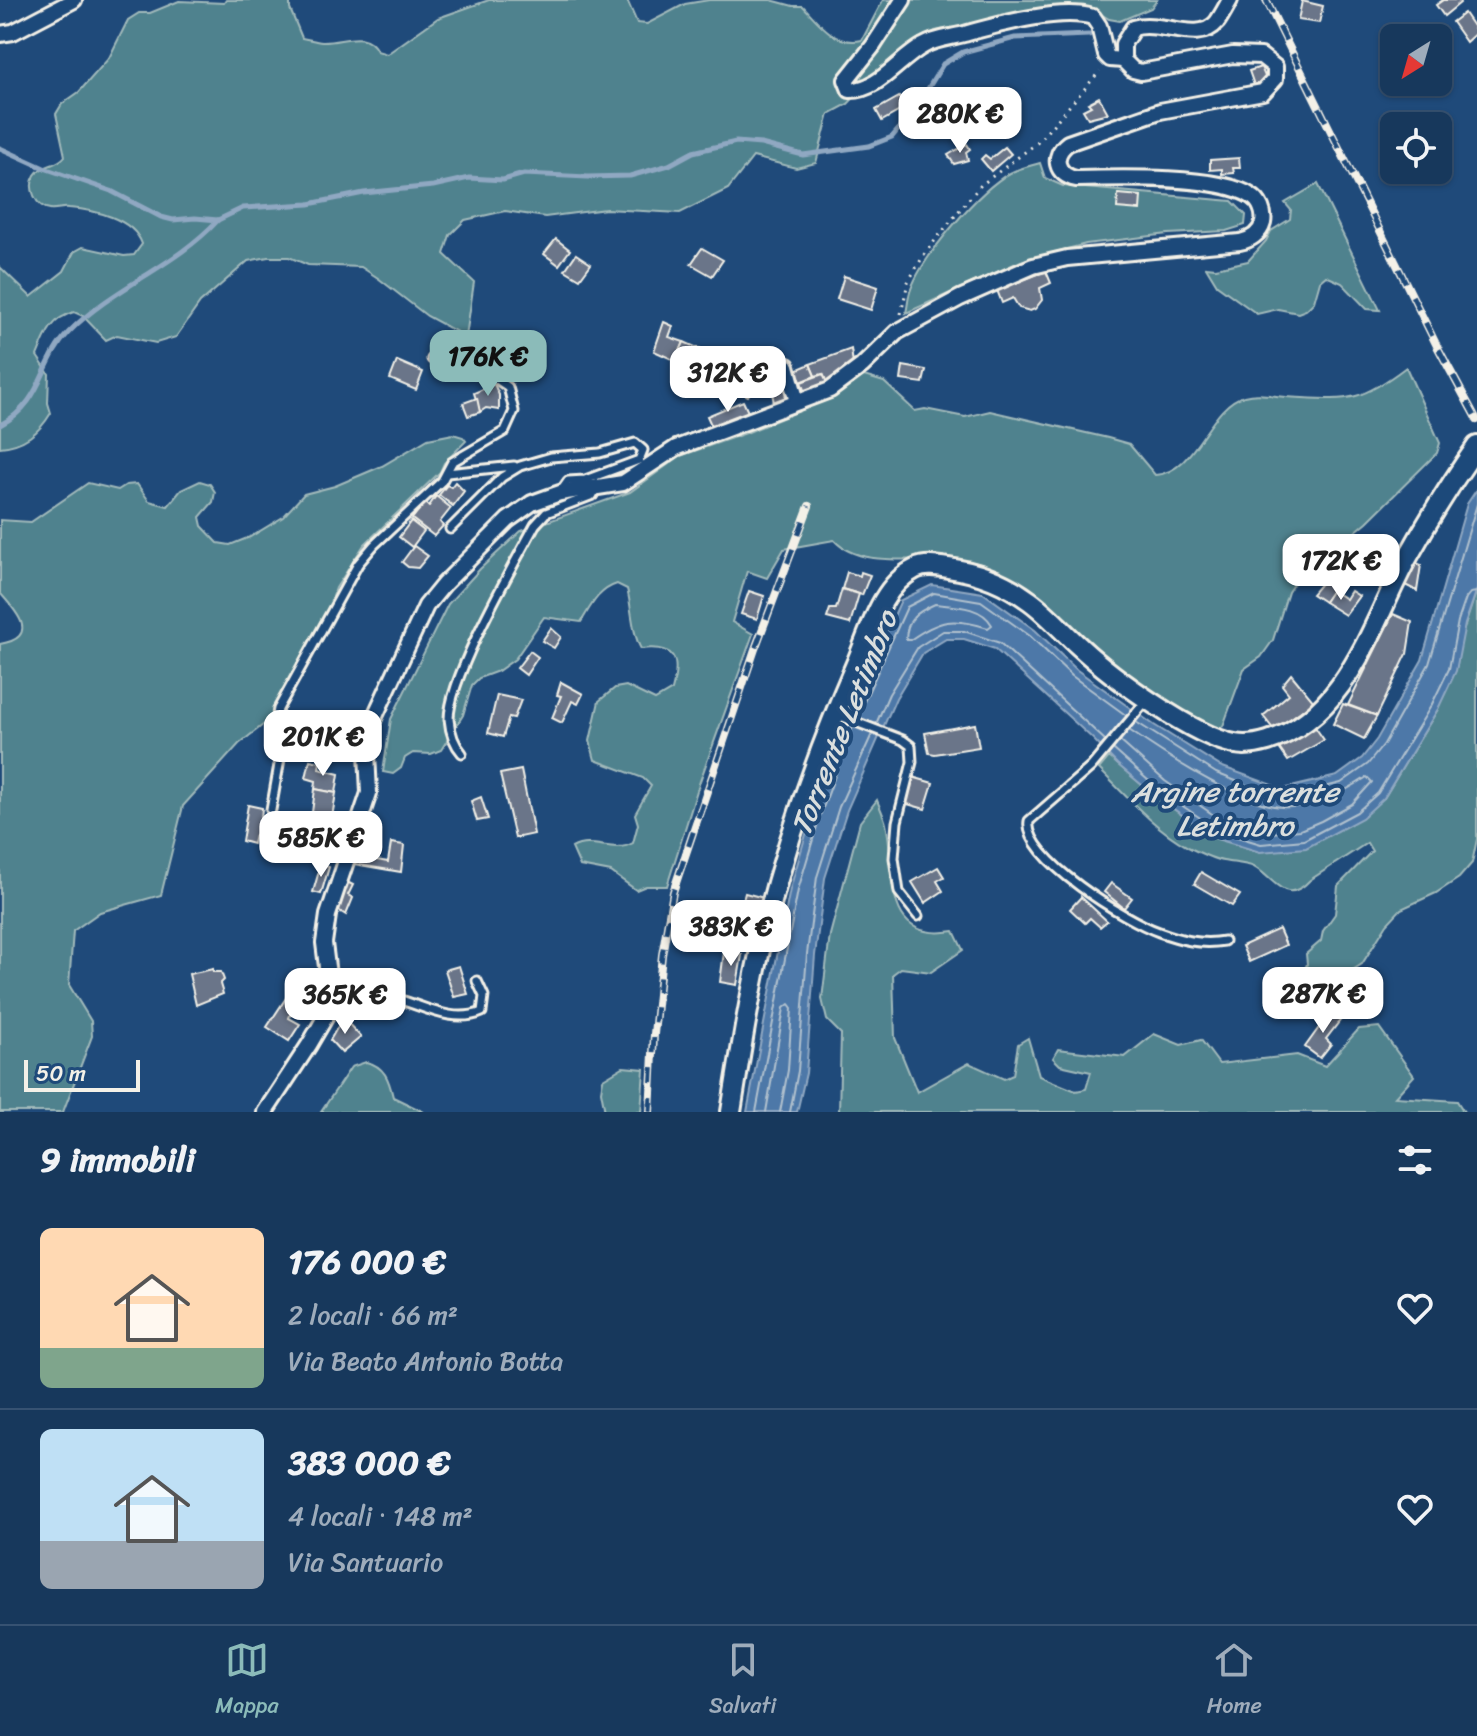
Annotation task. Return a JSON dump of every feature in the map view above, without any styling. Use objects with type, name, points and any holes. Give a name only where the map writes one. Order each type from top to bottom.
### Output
[{"type":"main road","points":[[731,1112],[766,925],[837,715],[879,609],[889,594],[915,569],[933,565],[988,577],[1030,601],[1144,704],[1234,744],[1268,741],[1291,731],[1313,716],[1340,688],[1367,644],[1389,594],[1439,499],[1477,446]]},
{"type":"street","points":[[0,34],[13,32],[74,0]]},
{"type":"street","points":[[265,1112],[326,1016],[331,999],[324,943],[328,915],[369,793],[369,729],[426,606],[508,520],[532,503],[560,493],[595,490],[623,483],[676,448],[830,390],[862,366],[903,328],[960,298],[1033,266],[1054,261],[1240,242],[1248,240],[1260,230],[1263,223],[1261,207],[1257,200],[1241,190],[1162,180],[1076,179],[1064,175],[1057,165],[1058,152],[1068,143],[1160,111],[1263,92],[1275,79],[1275,67],[1261,56],[1233,55],[1141,72],[1105,51],[1099,26],[1093,17],[1071,14],[994,25],[931,41],[866,88],[850,90],[846,80],[903,0]]},
{"type":"street","points":[[1116,60],[1133,28],[1145,24],[1198,33],[1215,24],[1230,0]]},
{"type":"street","points":[[773,361],[787,366],[797,402]]},
{"type":"lane","points":[[271,810],[283,742],[283,732],[276,716],[358,564],[442,481],[452,462],[505,431],[514,411],[508,387],[498,380],[432,359]]},
{"type":"lane","points":[[447,473],[520,466],[551,457],[600,453],[635,443],[643,450],[639,460],[585,480],[568,481],[560,493]]},
{"type":"lane","points":[[450,529],[475,501],[520,466]]},
{"type":"lane","points":[[462,753],[455,746],[449,719],[452,697],[489,615],[535,525],[546,513],[593,495],[595,490]]},
{"type":"lane","points":[[1144,704],[1091,767],[1029,821],[1028,830],[1034,843],[1076,883],[1133,922],[1191,941],[1206,944],[1224,941]]},
{"type":"lane","points":[[837,715],[911,746],[912,762],[897,822],[894,858],[899,892],[918,916]]},
{"type":"lane","points":[[331,999],[357,1003],[365,996],[376,995],[412,1003],[444,1015],[472,1016],[482,1012],[484,1003],[477,981]]},
{"type":"path","points":[[903,328],[901,311],[908,282],[925,253],[981,185],[1037,143],[1116,60]]},
{"type":"green space","points":[[226,0],[290,0],[290,9],[302,38],[330,42],[360,38],[367,40],[377,51],[387,54],[438,18],[489,0],[627,0],[637,23],[647,24],[685,4],[709,0],[771,0],[803,6],[836,37],[852,41],[862,40],[883,0],[1157,0],[1151,8],[1120,21],[1109,19],[1091,8],[1035,12],[935,31],[868,83],[848,104],[829,114],[816,163],[796,168],[753,157],[728,189],[680,213],[606,209],[545,217],[505,211],[465,220],[450,235],[444,254],[474,282],[466,337],[427,316],[361,267],[308,265],[289,257],[248,261],[200,303],[176,337],[156,343],[117,335],[106,340],[83,316],[74,312],[66,315],[54,323],[37,356],[49,374],[48,403],[51,413],[30,437],[0,447],[0,267],[31,297],[64,271],[74,252],[83,247],[124,256],[134,255],[142,244],[130,228],[112,217],[79,209],[50,209],[37,201],[32,186],[35,175],[65,156],[56,114],[62,104],[79,92],[109,58],[128,20],[139,13],[150,13],[179,1],[224,3]]},
{"type":"green space","points":[[1040,163],[1045,178],[1063,186],[1232,201],[1246,215],[1245,225],[1226,231],[1086,244],[1021,261],[906,313],[917,275],[939,242],[968,208],[1013,171]]},
{"type":"green space","points":[[1318,184],[1380,310],[1367,309],[1342,283],[1326,276],[1320,281],[1314,302],[1306,310],[1298,313],[1278,309],[1257,314],[1217,285],[1206,267],[1216,268],[1248,261],[1271,231],[1290,219],[1291,210],[1285,203]]},
{"type":"green space","points":[[1406,367],[1440,443],[1437,453],[1367,522],[1294,583],[1288,592],[1273,640],[1261,657],[1244,669],[1223,726],[1218,729],[1152,693],[1037,598],[993,569],[966,561],[864,556],[834,540],[784,549],[767,578],[747,571],[732,622],[753,634],[700,781],[667,886],[646,886],[636,890],[611,872],[580,866],[572,848],[587,844],[618,847],[633,843],[638,824],[635,814],[651,786],[643,778],[595,760],[590,741],[599,701],[615,688],[626,686],[655,700],[672,690],[675,679],[673,656],[661,649],[641,649],[627,589],[617,584],[600,594],[581,622],[544,617],[515,659],[472,685],[463,715],[441,750],[431,754],[413,753],[393,774],[383,772],[391,719],[448,604],[521,531],[630,492],[680,456],[746,433],[832,397],[864,376],[884,382],[915,411],[925,409],[965,417],[990,411],[1129,444],[1155,475],[1182,463],[1221,412],[1244,396],[1350,397],[1375,388]]},
{"type":"green space","points":[[453,434],[466,441],[444,463],[440,472],[364,545],[336,588],[321,632],[288,700],[278,713],[239,744],[183,806],[161,895],[100,912],[73,931],[69,985],[91,1021],[92,1036],[63,1112],[0,1112],[0,644],[20,636],[22,630],[18,615],[0,593],[0,520],[31,522],[88,483],[118,490],[137,484],[149,501],[168,506],[181,490],[200,481],[210,484],[215,492],[213,502],[200,517],[202,526],[218,543],[230,545],[283,517],[304,494],[335,486],[382,466],[428,439]]},
{"type":"green space","points":[[1477,589],[1477,839],[1472,863],[1459,878],[1436,893],[1401,909],[1387,924],[1362,964],[1329,985],[1315,999],[1296,1004],[1299,983],[1307,964],[1306,954],[1321,941],[1323,931],[1335,914],[1338,886],[1372,851],[1367,843],[1301,888],[1287,891],[1254,867],[1214,859],[1176,840],[1141,811],[1099,769],[1109,757],[1155,796],[1198,826],[1384,798],[1438,709]]},
{"type":"green space","points":[[877,800],[886,824],[896,900],[902,915],[913,926],[930,932],[954,931],[963,950],[931,972],[901,968],[893,974],[895,1038],[917,1092],[969,1063],[1004,1079],[1013,1075],[1018,1044],[1028,1038],[1039,1076],[1076,1091],[1086,1089],[1091,1072],[1060,1065],[1053,1058],[1058,1049],[1125,1057],[1154,1034],[1181,1045],[1201,1040],[1219,1064],[1297,1055],[1325,1066],[1359,1029],[1379,1027],[1414,1076],[1395,1097],[1457,1101],[1464,1112],[839,1112],[841,1034],[827,1020],[822,999],[830,935],[860,822]]},
{"type":"green space","points":[[366,1062],[382,1070],[393,1097],[424,1112],[321,1112],[351,1067]]},
{"type":"green space","points":[[623,1067],[644,1069],[641,1112],[605,1112],[601,1091],[603,1079]]},
{"type":"water","name":"Argine torrente Letimbro","points":[[1477,489],[1477,589],[1465,624],[1456,671],[1438,709],[1384,798],[1362,818],[1306,848],[1260,852],[1217,839],[1155,796],[1117,764],[995,649],[964,639],[946,639],[923,653],[896,698],[847,810],[825,878],[815,955],[806,1073],[797,1112],[747,1112],[790,889],[812,814],[851,711],[901,600],[932,585],[983,593],[1035,630],[1077,670],[1154,725],[1220,766],[1283,789],[1337,776],[1362,758],[1377,739],[1422,660],[1467,504]]},
{"type":"building","points":[[1443,0],[1459,0],[1460,3],[1444,16],[1436,5]]},
{"type":"building","points":[[1302,1],[1323,6],[1319,23],[1298,20]]},
{"type":"building","points":[[1464,13],[1477,32],[1466,42],[1452,22]]},
{"type":"building","points":[[1261,67],[1267,81],[1254,85],[1249,71]]},
{"type":"building","points":[[899,97],[905,108],[882,121],[876,110]]},
{"type":"building","points":[[1099,97],[1108,113],[1088,118],[1083,110]]},
{"type":"building","points":[[967,144],[970,149],[966,152],[968,160],[954,164],[948,155]]},
{"type":"building","points":[[1005,147],[1011,154],[991,171],[981,159],[985,155],[990,159]]},
{"type":"building","points":[[1239,158],[1240,168],[1233,168],[1234,173],[1222,174],[1222,169],[1210,170],[1210,160]]},
{"type":"building","points":[[1118,194],[1141,196],[1140,210],[1117,208]]},
{"type":"building","points":[[556,239],[570,250],[559,265],[544,254]]},
{"type":"building","points":[[702,248],[723,260],[712,276],[691,264]]},
{"type":"building","points":[[576,254],[591,264],[580,279],[565,270]]},
{"type":"building","points":[[1046,271],[1051,283],[1040,288],[1042,300],[1035,309],[1019,308],[1013,298],[1002,303],[997,290]]},
{"type":"building","points":[[844,276],[878,287],[871,310],[837,299]]},
{"type":"building","points":[[664,322],[673,326],[669,337],[684,342],[676,361],[654,351]]},
{"type":"building","points":[[684,342],[702,350],[694,369],[676,361]]},
{"type":"building","points":[[851,349],[853,364],[845,370],[846,375],[827,383],[823,374],[815,376],[810,364]]},
{"type":"building","points":[[719,360],[759,379],[748,396],[710,377]]},
{"type":"building","points":[[397,361],[423,372],[416,390],[390,379]]},
{"type":"building","points":[[810,364],[815,376],[801,382],[796,370]]},
{"type":"building","points":[[903,366],[926,370],[923,383],[901,380]]},
{"type":"building","points":[[823,374],[827,383],[805,392],[801,382]]},
{"type":"building","points":[[783,376],[788,398],[774,403],[769,377]]},
{"type":"building","points":[[494,384],[499,395],[499,410],[486,408],[480,412],[474,393]]},
{"type":"building","points":[[477,398],[480,412],[468,416],[463,403]]},
{"type":"building","points":[[743,401],[748,412],[712,427],[707,416]]},
{"type":"building","points":[[455,482],[464,491],[453,506],[439,495],[447,485],[451,487]]},
{"type":"building","points":[[436,496],[451,508],[440,522],[443,526],[434,536],[412,519],[425,502],[429,506]]},
{"type":"building","points":[[411,521],[424,531],[412,547],[399,537]]},
{"type":"building","points":[[414,546],[428,556],[418,568],[408,567],[402,562]]},
{"type":"building","points":[[1416,563],[1421,565],[1417,591],[1405,585]]},
{"type":"building","points":[[847,572],[870,575],[862,595],[842,589]]},
{"type":"building","points":[[1328,575],[1338,582],[1324,602],[1312,594]]},
{"type":"building","points":[[842,589],[859,594],[850,624],[827,618],[830,609],[836,609]]},
{"type":"building","points":[[1332,590],[1346,599],[1351,591],[1359,596],[1345,615],[1324,602]]},
{"type":"building","points":[[749,591],[764,596],[757,619],[741,614]]},
{"type":"building","points":[[1393,614],[1412,622],[1407,654],[1377,716],[1348,705]]},
{"type":"building","points":[[551,628],[561,637],[554,648],[542,641]]},
{"type":"building","points":[[530,651],[538,657],[526,675],[517,668]]},
{"type":"building","points":[[1291,674],[1314,702],[1274,730],[1263,716],[1289,694],[1282,685]]},
{"type":"building","points":[[561,682],[583,694],[578,704],[572,701],[562,723],[552,718],[561,696],[557,695]]},
{"type":"building","points":[[497,695],[521,700],[514,718],[509,717],[503,737],[488,733]]},
{"type":"building","points":[[1343,704],[1377,716],[1364,739],[1333,724]]},
{"type":"building","points":[[350,714],[360,717],[355,734],[344,730]]},
{"type":"building","points":[[975,724],[979,747],[929,753],[925,733]]},
{"type":"building","points":[[1315,727],[1324,740],[1288,761],[1279,748]]},
{"type":"building","points":[[310,760],[320,762],[319,769],[339,774],[336,793],[315,789],[316,781],[306,778]]},
{"type":"building","points":[[521,770],[534,834],[515,838],[500,774]]},
{"type":"building","points":[[912,777],[933,783],[925,809],[904,803]]},
{"type":"building","points":[[315,789],[336,793],[327,848],[308,844]]},
{"type":"building","points":[[481,797],[488,819],[477,821],[471,801]]},
{"type":"building","points":[[248,805],[262,808],[261,819],[269,821],[265,837],[255,835],[253,844],[242,841]]},
{"type":"building","points":[[286,832],[297,834],[294,851],[283,849]]},
{"type":"building","points":[[363,843],[374,846],[371,859],[388,862],[391,843],[404,845],[401,872],[354,864]]},
{"type":"building","points":[[321,864],[329,867],[321,894],[313,892]]},
{"type":"building","points":[[938,867],[944,877],[937,881],[943,891],[925,903],[912,882]]},
{"type":"building","points":[[1201,872],[1240,895],[1232,906],[1194,884]]},
{"type":"building","points":[[345,881],[353,885],[348,895],[353,898],[346,915],[335,908]]},
{"type":"building","points":[[1111,883],[1132,898],[1124,908],[1104,892]]},
{"type":"building","points":[[745,893],[764,898],[757,923],[738,918]]},
{"type":"building","points":[[1081,897],[1107,921],[1100,927],[1090,918],[1085,923],[1070,909]]},
{"type":"building","points":[[1279,929],[1286,945],[1249,962],[1242,946]]},
{"type":"building","points":[[724,952],[742,955],[737,985],[720,982]]},
{"type":"building","points":[[459,966],[468,994],[454,997],[445,970]]},
{"type":"building","points":[[213,969],[213,972],[221,972],[223,994],[196,1005],[189,974]]},
{"type":"building","points":[[288,995],[305,999],[306,1014],[290,1015],[289,1018],[300,1024],[289,1041],[267,1027]]},
{"type":"building","points":[[1331,1011],[1342,1018],[1326,1039],[1331,1044],[1320,1058],[1305,1047]]},
{"type":"building","points":[[343,1018],[361,1037],[342,1053],[330,1040]]},
{"type":"waterway","points":[[0,148],[44,168],[111,191],[161,217],[218,220],[243,208],[309,204],[469,178],[503,180],[524,174],[630,176],[669,165],[693,152],[736,142],[761,144],[803,155],[869,146],[892,137],[915,110],[943,64],[963,52],[1015,38],[1089,35]]},
{"type":"waterway","points":[[0,425],[25,405],[59,344],[86,316],[183,251],[218,220]]},
{"type":"railway","points":[[1266,0],[1437,346],[1477,420]]},
{"type":"railway","points":[[650,1112],[662,955],[673,892],[755,649],[809,506]]},
{"type":"water label","name":"Torrente Letimbro","points":[[844,723]]}]
